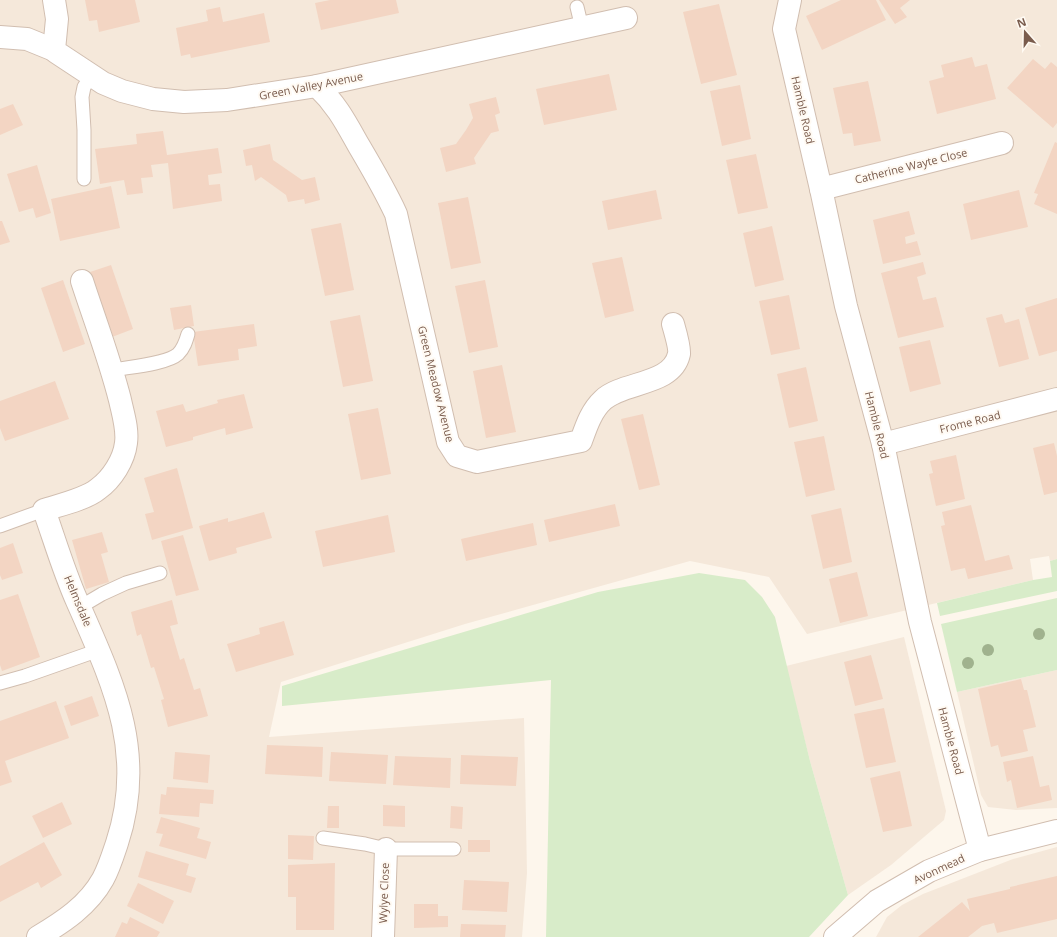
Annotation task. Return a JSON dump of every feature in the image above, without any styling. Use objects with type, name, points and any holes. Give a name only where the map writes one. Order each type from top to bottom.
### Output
[{"type":"street","points":[[54,0],[56,19],[54,50]]},
{"type":"street","name":"Hamble Road","points":[[790,0],[784,29],[846,306],[883,444],[920,622],[980,850]]},
{"type":"street","name":"Green Valley Avenue","points":[[0,37],[27,39],[54,50],[91,76],[122,91],[153,99],[184,102],[227,100],[317,86],[626,18]]},
{"type":"street","name":"Green Meadow Avenue","points":[[317,86],[339,110],[384,188],[396,214],[448,442],[458,456],[477,462],[581,441],[590,418],[603,400],[621,390],[655,379],[672,369],[679,353],[673,324]]},
{"type":"street","name":"Catherine Wayte Close","points":[[821,189],[1002,143]]},
{"type":"street","points":[[44,510],[80,498],[98,490],[111,476],[120,460],[126,443],[126,430],[113,370],[82,281]]},
{"type":"street","name":"Frome Road","points":[[883,444],[1057,399]]},
{"type":"street","name":"Helmsdale","points":[[38,937],[68,919],[88,900],[103,880],[122,828],[129,773],[127,739],[121,710],[99,650],[64,569],[44,510]]},
{"type":"street","name":"Avonmead","points":[[835,937],[877,901],[929,871],[980,850],[1057,831]]},
{"type":"street","name":"Wylye Close","points":[[382,937],[386,849]]},
{"type":"lane","points":[[577,7],[582,28]]},
{"type":"lane","points":[[84,179],[82,97],[84,87],[91,76]]},
{"type":"lane","points":[[113,370],[162,362],[173,358],[182,349],[188,334]]},
{"type":"lane","points":[[0,526],[44,510]]},
{"type":"lane","points":[[80,607],[102,594],[126,583],[160,573]]},
{"type":"lane","points":[[0,683],[25,676],[99,650]]},
{"type":"lane","points":[[323,838],[365,844],[386,849],[454,849]]},
{"type":"shaded area","points":[[0,0],[1057,0],[1057,559],[1050,561],[1049,556],[1030,559],[1033,580],[807,634],[769,577],[690,561],[465,624],[281,682],[269,737],[524,718],[527,873],[522,937],[0,937]]},
{"type":"shaded area","points":[[904,637],[946,811],[944,820],[891,865],[848,895],[810,761],[786,666]]},
{"type":"shaded area","points":[[1057,670],[1057,808],[1016,810],[988,807],[981,795],[957,692]]},
{"type":"shaded area","points":[[1057,847],[1057,937],[876,937],[887,917],[902,905],[923,894],[1013,859]]},
{"type":"green space","points":[[1057,559],[1057,591],[940,616],[937,603],[1033,580],[1052,577],[1050,561]]},
{"type":"green space","points":[[699,573],[745,580],[762,597],[775,617],[810,761],[848,895],[809,937],[546,937],[551,680],[282,706],[282,686],[598,592]]},
{"type":"green space","points":[[1057,598],[1057,670],[957,692],[941,624]]},
{"type":"building","points":[[85,0],[135,0],[140,22],[99,32],[97,20],[89,21]]},
{"type":"building","points":[[330,0],[396,0],[399,13],[321,30],[315,3]]},
{"type":"building","points":[[841,0],[876,0],[886,20],[822,50],[806,16]]},
{"type":"building","points":[[879,0],[910,0],[900,8],[907,17],[895,24]]},
{"type":"building","points":[[719,4],[737,75],[701,84],[683,12]]},
{"type":"building","points":[[220,7],[223,22],[264,13],[270,42],[191,58],[190,54],[181,56],[176,28],[208,21],[206,10]]},
{"type":"building","points":[[972,57],[975,67],[987,64],[996,99],[937,114],[929,81],[944,77],[941,65]]},
{"type":"building","points":[[1033,59],[1045,69],[1051,62],[1057,67],[1057,123],[1053,128],[1007,88]]},
{"type":"building","points":[[609,74],[617,110],[544,125],[536,89]]},
{"type":"building","points":[[868,81],[881,141],[854,146],[852,133],[843,134],[833,88]]},
{"type":"building","points":[[740,85],[751,139],[722,146],[710,91]]},
{"type":"building","points":[[496,97],[500,113],[495,115],[499,131],[491,133],[474,158],[476,164],[446,172],[440,148],[456,144],[466,130],[473,118],[469,104]]},
{"type":"building","points":[[13,104],[23,125],[0,135],[0,109]]},
{"type":"building","points":[[163,131],[167,155],[218,148],[222,173],[208,175],[209,185],[220,184],[222,201],[173,209],[168,163],[151,165],[153,177],[141,178],[143,193],[127,195],[124,180],[100,184],[95,149],[137,144],[136,134]]},
{"type":"building","points":[[1055,142],[1057,143],[1057,214],[1034,204],[1038,194],[1034,193]]},
{"type":"building","points":[[270,144],[273,160],[302,180],[315,177],[320,200],[305,204],[304,199],[288,202],[286,195],[261,177],[255,181],[252,165],[246,166],[243,150]]},
{"type":"building","points":[[756,154],[768,208],[738,214],[726,160]]},
{"type":"building","points":[[37,165],[51,213],[36,218],[33,208],[19,212],[7,174]]},
{"type":"building","points":[[111,186],[120,228],[60,241],[51,199]]},
{"type":"building","points":[[656,190],[662,219],[608,230],[602,201]]},
{"type":"building","points":[[1019,190],[1028,227],[971,240],[963,204]]},
{"type":"building","points":[[468,197],[481,263],[451,269],[438,203]]},
{"type":"building","points":[[909,211],[915,234],[905,237],[906,244],[917,241],[921,255],[883,264],[873,220]]},
{"type":"building","points":[[0,221],[2,221],[10,242],[0,245]]},
{"type":"building","points":[[341,223],[354,290],[325,296],[311,229]]},
{"type":"building","points":[[772,226],[784,280],[755,287],[743,233]]},
{"type":"building","points":[[622,257],[634,311],[605,318],[592,263]]},
{"type":"building","points":[[923,262],[926,274],[917,277],[923,300],[936,297],[944,327],[898,338],[881,273]]},
{"type":"building","points":[[111,265],[133,329],[112,337],[90,272]]},
{"type":"building","points":[[63,280],[85,344],[63,352],[41,288]]},
{"type":"building","points":[[485,280],[498,347],[469,353],[455,286]]},
{"type":"building","points":[[789,295],[800,349],[771,355],[759,301]]},
{"type":"building","points":[[1057,298],[1057,351],[1039,356],[1025,308]]},
{"type":"building","points":[[191,305],[194,326],[174,330],[170,308]]},
{"type":"building","points":[[1002,314],[1005,323],[1019,319],[1029,359],[999,367],[986,318]]},
{"type":"building","points":[[360,315],[373,381],[343,387],[330,321]]},
{"type":"building","points":[[254,324],[257,346],[238,349],[239,360],[198,366],[193,332]]},
{"type":"building","points":[[930,340],[941,384],[910,392],[899,347]]},
{"type":"building","points":[[502,365],[516,432],[486,438],[473,371]]},
{"type":"building","points":[[806,367],[818,421],[789,428],[777,374]]},
{"type":"building","points":[[55,381],[69,419],[5,441],[0,428],[0,401]]},
{"type":"building","points":[[244,394],[253,428],[226,435],[225,428],[193,437],[193,440],[166,447],[156,411],[183,404],[186,412],[218,403],[217,400]]},
{"type":"building","points":[[378,408],[391,474],[361,480],[348,414]]},
{"type":"building","points":[[643,414],[660,485],[639,490],[621,419]]},
{"type":"building","points":[[824,436],[835,490],[806,497],[794,442]]},
{"type":"building","points":[[1054,443],[1057,456],[1057,492],[1044,495],[1033,448]]},
{"type":"building","points":[[956,455],[965,499],[936,506],[929,474],[933,473],[930,461]]},
{"type":"building","points":[[177,468],[193,528],[152,540],[145,514],[154,512],[144,478]]},
{"type":"building","points":[[615,504],[620,526],[549,542],[544,520]]},
{"type":"building","points":[[971,505],[985,561],[1009,555],[1013,569],[968,579],[965,568],[951,571],[941,526],[945,525],[942,512]]},
{"type":"building","points":[[841,508],[852,562],[823,569],[811,515]]},
{"type":"building","points":[[264,512],[272,538],[236,548],[237,553],[209,561],[199,526],[228,518],[228,522]]},
{"type":"building","points":[[388,515],[395,552],[323,567],[315,531]]},
{"type":"building","points":[[533,523],[537,545],[466,561],[461,539]]},
{"type":"building","points":[[102,532],[108,552],[101,554],[109,582],[86,589],[72,540]]},
{"type":"building","points":[[183,535],[199,590],[176,596],[161,541]]},
{"type":"building","points":[[13,543],[23,573],[2,580],[0,575],[0,548]]},
{"type":"building","points":[[857,572],[868,616],[840,623],[829,579]]},
{"type":"building","points":[[18,594],[40,657],[2,671],[0,665],[0,600]]},
{"type":"building","points":[[172,600],[178,624],[170,626],[180,660],[184,658],[194,690],[200,688],[208,716],[168,727],[161,700],[164,699],[154,667],[151,668],[141,634],[137,636],[131,612]]},
{"type":"building","points":[[284,621],[294,655],[236,672],[227,644],[260,634],[259,628]]},
{"type":"building","points":[[871,655],[883,699],[855,706],[844,662]]},
{"type":"building","points":[[1021,679],[1024,690],[1027,690],[1036,727],[1023,730],[1028,751],[1001,757],[998,745],[991,747],[978,689]]},
{"type":"building","points":[[92,696],[99,716],[71,726],[64,706]]},
{"type":"building","points":[[56,701],[69,738],[5,761],[12,782],[0,786],[0,721]]},
{"type":"building","points":[[884,708],[896,762],[866,768],[854,714]]},
{"type":"building","points":[[267,745],[323,747],[322,777],[265,774]]},
{"type":"building","points":[[175,752],[210,755],[208,783],[173,779]]},
{"type":"building","points":[[331,752],[388,755],[386,784],[329,781]]},
{"type":"building","points":[[461,755],[518,757],[516,786],[460,784]]},
{"type":"building","points":[[395,756],[451,758],[450,788],[393,785]]},
{"type":"building","points":[[1033,756],[1040,787],[1049,785],[1052,800],[1017,808],[1011,780],[1007,782],[1003,762]]},
{"type":"building","points":[[900,771],[912,826],[883,832],[870,778]]},
{"type":"building","points":[[167,787],[214,790],[213,804],[200,803],[199,817],[159,814],[161,794],[166,795]]},
{"type":"building","points":[[62,802],[72,824],[43,838],[32,816]]},
{"type":"building","points":[[383,805],[405,806],[405,827],[383,826]]},
{"type":"building","points":[[328,806],[339,806],[339,828],[327,828]]},
{"type":"building","points":[[451,806],[463,807],[462,829],[450,828]]},
{"type":"building","points":[[161,817],[200,828],[197,838],[211,842],[206,859],[159,846],[163,834],[156,833]]},
{"type":"building","points":[[288,835],[314,836],[313,860],[288,859]]},
{"type":"building","points":[[468,840],[490,840],[490,852],[468,852]]},
{"type":"building","points":[[44,842],[62,875],[41,888],[38,882],[0,902],[0,866]]},
{"type":"building","points":[[146,851],[189,864],[186,875],[196,878],[191,893],[138,877]]},
{"type":"building","points":[[335,863],[334,930],[296,930],[296,897],[288,897],[288,865]]},
{"type":"building","points":[[1057,876],[1057,919],[997,933],[994,923],[982,926],[968,937],[918,937],[962,902],[970,911],[967,899]]},
{"type":"building","points":[[464,880],[509,882],[507,912],[462,910]]},
{"type":"building","points":[[138,883],[174,901],[163,924],[127,906]]},
{"type":"building","points":[[414,904],[438,904],[438,916],[448,916],[448,927],[414,928]]},
{"type":"building","points":[[130,917],[160,932],[157,937],[115,937],[122,922],[127,924]]},
{"type":"building","points":[[461,924],[506,925],[505,937],[460,937]]}]
